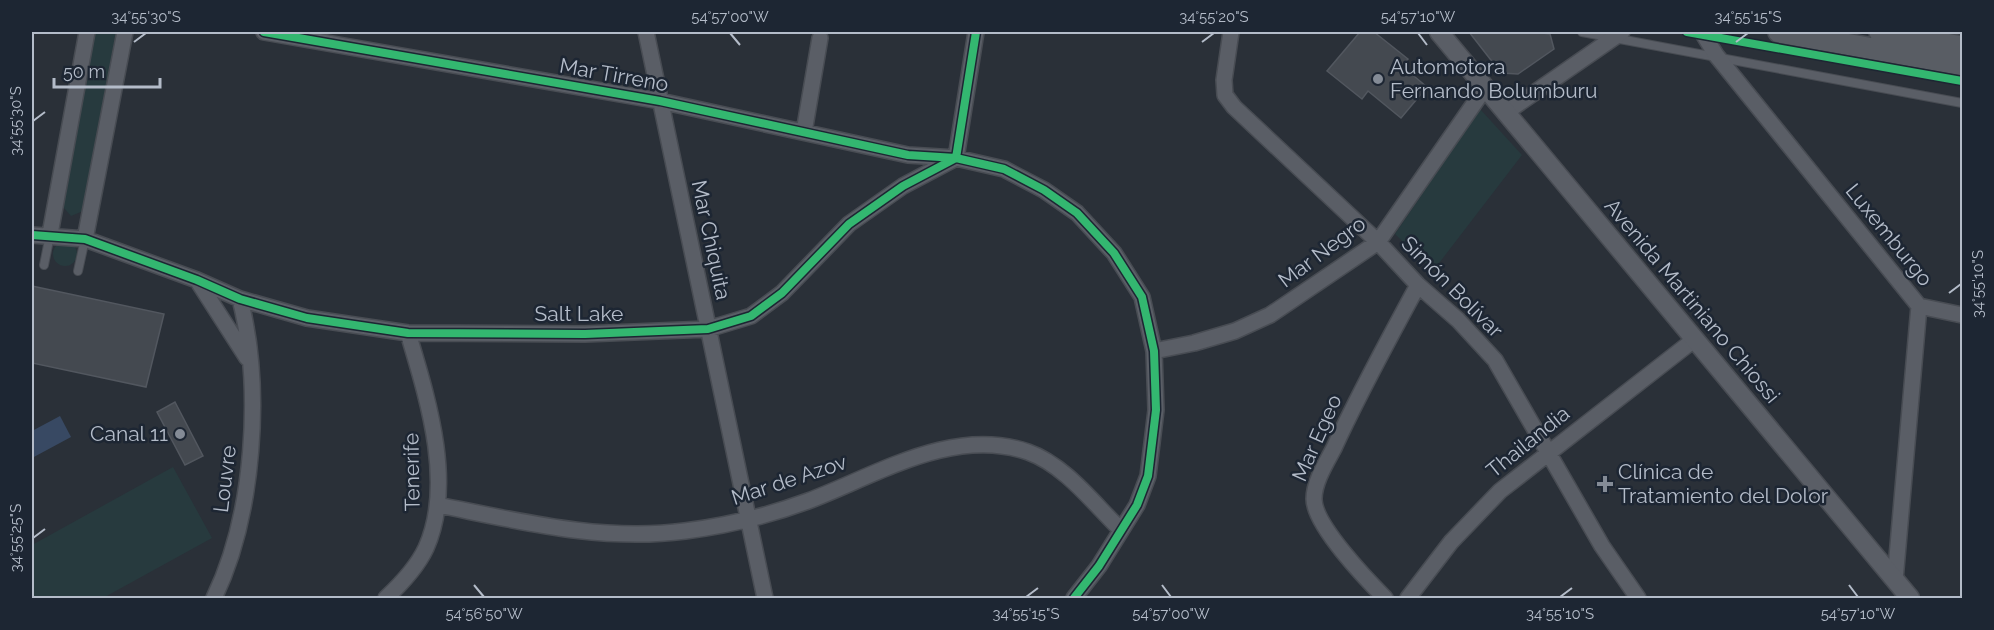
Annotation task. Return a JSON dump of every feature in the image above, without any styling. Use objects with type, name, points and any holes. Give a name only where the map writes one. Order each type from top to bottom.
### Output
[{"type":"main road","points":[[1779,32],[1962,65]]},
{"type":"main road","points":[[1880,32],[1962,47]]},
{"type":"street","points":[[50,234],[87,32]]},
{"type":"street","points":[[85,238],[125,32]]},
{"type":"street","name":"Mar Tirreno","points":[[264,32],[660,101],[908,155],[956,158],[1004,169],[1044,190],[1077,213],[1114,253],[1142,297],[1154,351],[1156,410],[1148,476],[1137,505],[1074,598]]},
{"type":"street","name":"Mar Chiquita","points":[[646,32],[765,598]]},
{"type":"street","points":[[956,158],[976,32]]},
{"type":"street","name":"Simón Bolívar","points":[[1231,32],[1224,80],[1225,95],[1234,107],[1378,242],[1418,285],[1458,320],[1495,360],[1602,546],[1638,598]]},
{"type":"street","name":"Avenida Martiniano Chiossi","points":[[1439,32],[1910,598]]},
{"type":"street","name":"Luxemburgo","points":[[1702,32],[1716,55],[1919,306],[1895,580]]},
{"type":"street","points":[[1505,113],[1618,34]]},
{"type":"street","points":[[804,132],[820,38]]},
{"type":"street","name":"Mar Negro","points":[[1154,351],[1194,343],[1235,331],[1270,315],[1378,242],[1485,88]]},
{"type":"street","name":"Salt Lake","points":[[32,234],[85,238],[197,280],[240,299],[308,318],[408,333],[585,334],[708,329],[751,316],[782,292],[849,224],[903,186],[956,158]]},
{"type":"street","points":[[197,280],[248,360]]},
{"type":"street","name":"Mar Egeo","points":[[1385,598],[1343,551],[1322,522],[1314,501],[1316,486],[1351,411],[1418,285]]},
{"type":"street","name":"Louvre","points":[[214,598],[236,540],[246,501],[251,438],[246,322],[240,299]]},
{"type":"street","points":[[1919,306],[1962,315]]},
{"type":"street","points":[[227,327],[246,322]]},
{"type":"street","name":"Tenerife","points":[[386,598],[426,549],[438,505],[430,407],[408,333]]},
{"type":"street","name":"Thailandia","points":[[1408,598],[1451,542],[1500,490],[1695,339]]},
{"type":"street","name":"Mar de Azov","points":[[438,505],[562,529],[620,535],[685,531],[747,518],[805,502],[908,459],[951,448],[991,443],[1029,452],[1055,466],[1121,531]]},
{"type":"lane","points":[[1582,32],[1618,34],[1962,103]]},
{"type":"lane","points":[[44,266],[50,234]]},
{"type":"lane","points":[[78,271],[85,238]]},
{"type":"green space","points":[[95,32],[116,32],[83,211],[71,216],[63,207]]},
{"type":"green space","points":[[1480,109],[1522,155],[1433,271],[1395,234]]},
{"type":"green space","points":[[65,242],[74,245],[77,254],[74,263],[65,266],[56,263],[53,254],[56,245]]},
{"type":"green space","points":[[173,467],[212,538],[103,598],[32,598],[32,545]]},
{"type":"water","points":[[60,416],[71,437],[32,458],[32,431]]},
{"type":"building","name":"Automotora Fernando Bolumburu","points":[[1360,32],[1374,32],[1408,59],[1402,66],[1427,87],[1401,118],[1368,91],[1362,99],[1327,71]]},
{"type":"building","points":[[1469,32],[1550,34],[1554,49],[1518,74],[1501,73]]},
{"type":"building","points":[[32,286],[164,314],[146,387],[32,363]]},
{"type":"building","name":"Canal 11","points":[[175,402],[203,456],[185,465],[157,412]]},
{"type":"cycle path","points":[[264,32],[660,101],[908,155],[956,158],[1004,169],[1044,190],[1077,213],[1114,253],[1142,297],[1154,351],[1156,410],[1148,476],[1137,505],[1099,566],[1074,598]]},
{"type":"cycle path","points":[[32,235],[85,239],[197,280],[240,299],[307,318],[408,333],[585,334],[708,329],[751,316],[782,293],[849,224],[903,186],[956,158],[976,32]]},
{"type":"cycle path","points":[[1687,32],[1962,81]]},
{"type":"place","name":"Automotora Fernando Bolumburu","points":[[1378,79]]},
{"type":"place","name":"Canal 11","points":[[180,434]]},
{"type":"place","name":"Clínica de Tratamiento del Dolor","points":[[1605,484]]}]
